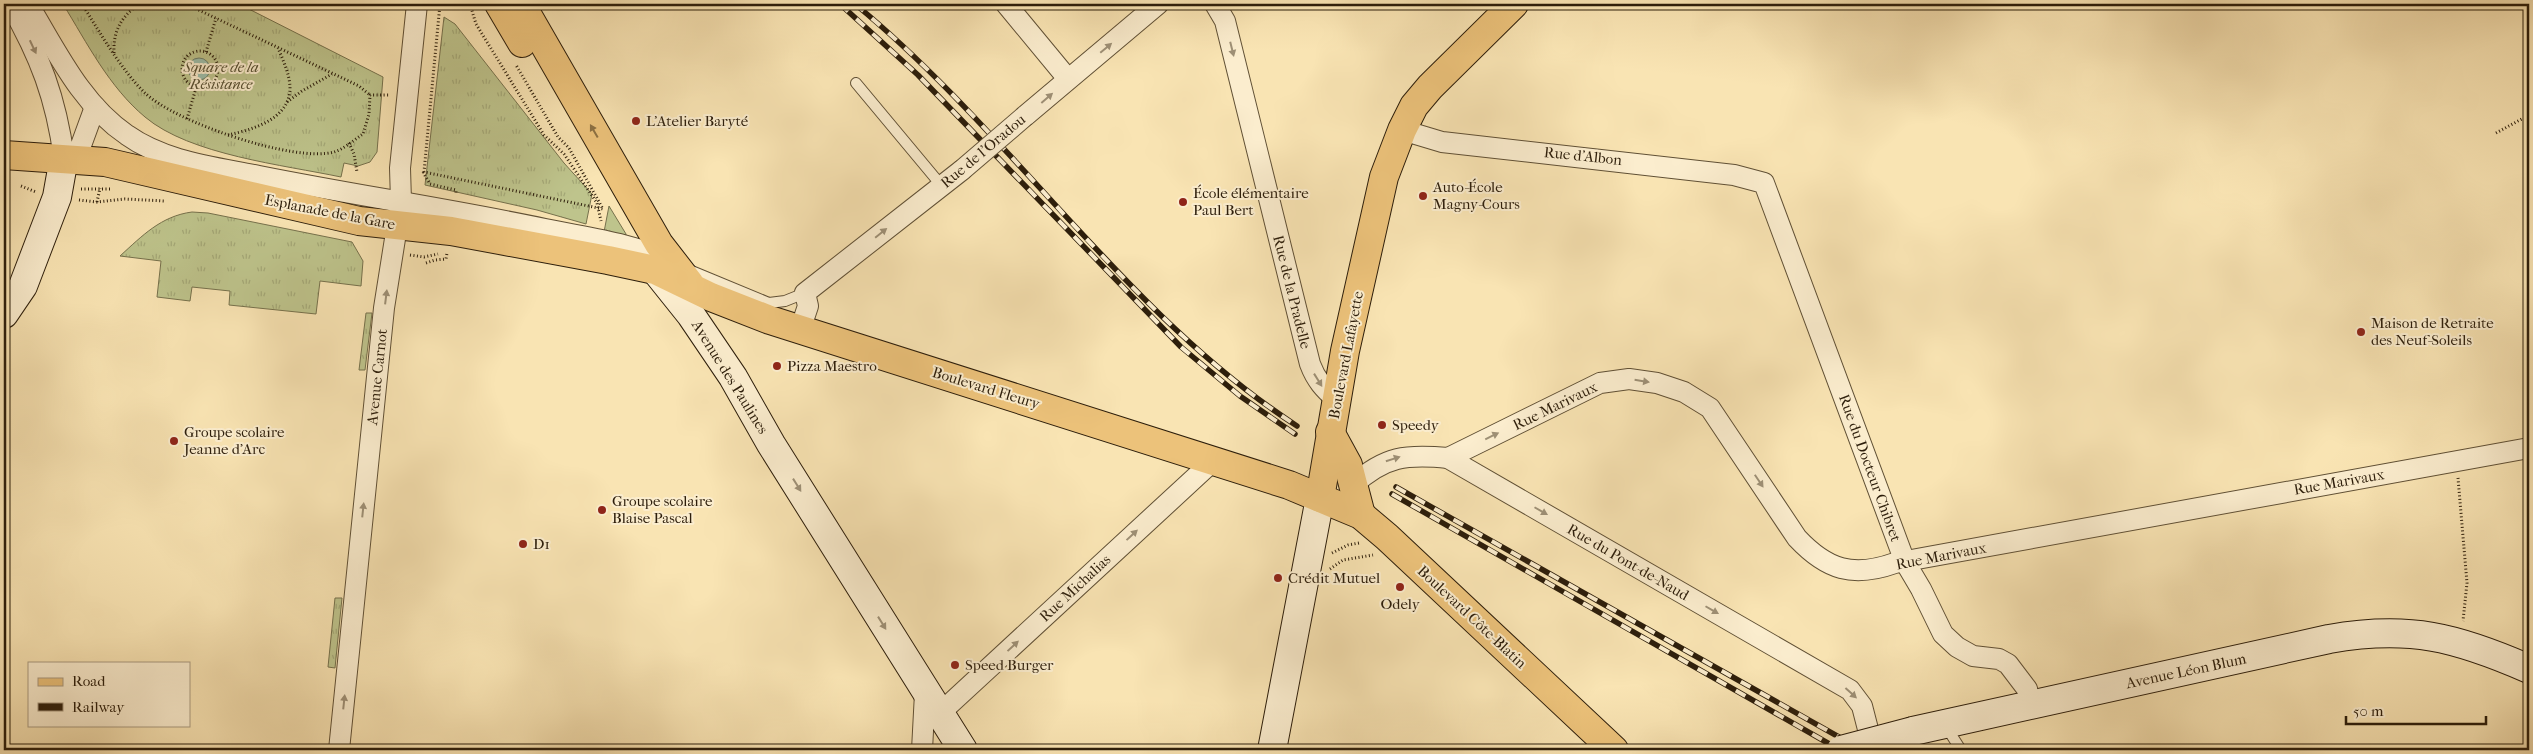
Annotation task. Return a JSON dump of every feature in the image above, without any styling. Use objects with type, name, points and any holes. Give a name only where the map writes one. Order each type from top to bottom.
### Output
[{"type":"main road","name":"Avenue des Paulines","points":[[499,4],[691,315],[733,378],[932,704],[963,750]]},
{"type":"main road","name":"Avenue des Paulines","points":[[521,4],[659,244],[656,259]]},
{"type":"main road","name":"Boulevard Lafayette","points":[[1272,750],[1317,569],[1320,498],[1330,432],[1384,177],[1402,130],[1414,106],[1430,87],[1514,4]]},
{"type":"main road","name":"Esplanade de la Gare","points":[[4,155],[105,162],[359,221],[399,214],[470,234],[656,259]]},
{"type":"main road","points":[[4,314],[23,286],[57,197],[64,158]]},
{"type":"main road","name":"Boulevard Fleury","points":[[656,259],[694,289],[800,330],[1106,426],[1212,462],[1288,485],[1320,498]]},
{"type":"main road","points":[[1330,432],[1348,465],[1361,516]]},
{"type":"main road","name":"Boulevard Côte-Blatin","points":[[1320,498],[1361,516],[1387,537],[1614,750]]},
{"type":"main road","name":"Avenue Léon Blum","points":[[1841,750],[1944,724],[2356,634],[2399,632],[2425,634],[2459,642],[2529,669]]},
{"type":"street","points":[[10,4],[42,67],[55,103],[64,158],[80,148],[95,107]]},
{"type":"street","name":"Esplanade de la Gare","points":[[28,4],[65,66],[95,107],[127,136],[164,154],[198,163],[337,191],[399,214]]},
{"type":"street","name":"Avenue Carnot","points":[[339,750],[392,253],[399,214],[400,168],[418,4]]},
{"type":"street","points":[[1006,4],[1068,79]]},
{"type":"street","name":"Rue de l'Oradou","points":[[803,294],[962,170],[1158,4]]},
{"type":"street","name":"Rue de la Pradelle","points":[[1215,4],[1225,21],[1310,364],[1314,376],[1324,389],[1337,400]]},
{"type":"street","name":"Rue d'Albon","points":[[1402,130],[1442,142],[1734,175],[1764,183]]},
{"type":"street","name":"Rue du Docteur Chibret","points":[[1764,183],[1905,562],[1921,589],[1943,634],[1957,647],[1973,656],[1999,659],[2008,664],[2026,688],[2031,705]]},
{"type":"street","points":[[800,330],[808,306],[803,294]]},
{"type":"street","name":"Rue Marivaux","points":[[1448,458],[1600,383],[1629,379],[1657,383],[1684,392],[1710,408],[1797,538],[1811,553],[1826,562],[1850,571],[1874,570],[1905,562],[2529,448]]},
{"type":"street","name":"Rue du Pont-de-Naud","points":[[1353,485],[1368,472],[1383,463],[1401,457],[1420,455],[1448,458],[1850,690],[1862,706],[1871,741]]},
{"type":"street","name":"Rue Michalias","points":[[932,704],[1212,462]]},
{"type":"street","points":[[922,750],[932,704]]},
{"type":"lane","points":[[856,83],[941,186]]},
{"type":"lane","points":[[656,259],[769,303],[785,301],[803,294]]},
{"type":"lane","points":[[1944,724],[1961,750]]},
{"type":"path","points":[[82,4],[114,54],[145,94],[187,119],[225,135],[270,146],[313,153],[334,152],[363,134],[369,114],[370,95]]},
{"type":"path","points":[[114,54],[116,31],[121,20],[139,4]]},
{"type":"path","points":[[186,4],[333,73],[359,86],[370,95],[407,96]]},
{"type":"path","points":[[440,4],[424,172],[603,208],[569,148],[558,137],[514,62]]},
{"type":"path","points":[[470,4],[476,24],[544,135],[564,154],[599,208],[601,225]]},
{"type":"path","points":[[206,52],[216,18]]},
{"type":"path","points":[[278,48],[290,86],[286,103]]},
{"type":"path","points":[[194,52],[206,52],[216,60],[217,78],[208,86],[196,88],[186,81],[181,70],[182,64],[194,52]]},
{"type":"path","points":[[225,135],[264,125],[302,90],[333,73]]},
{"type":"path","points":[[187,119],[196,88]]},
{"type":"path","points":[[2496,133],[2529,116]]},
{"type":"path","points":[[349,143],[354,154],[356,172]]},
{"type":"path","points":[[21,186],[44,195]]},
{"type":"path","points":[[97,202],[100,189]]},
{"type":"path","points":[[70,200],[97,202],[125,199],[174,203]]},
{"type":"path","points":[[392,253],[424,257],[447,251],[455,252]]},
{"type":"path","points":[[426,263],[446,259],[447,251]]},
{"type":"path","points":[[2456,462],[2467,583],[2464,618],[2459,642]]},
{"type":"path","points":[[1317,569],[1348,545],[1362,542]]},
{"type":"path","points":[[1317,569],[1343,560],[1370,554],[1381,555]]},
{"type":"green space","name":"Square de la Résistance","points":[[63,4],[239,4],[383,77],[377,152],[370,162],[358,166],[344,163],[341,177],[238,157],[187,141],[164,130],[145,117],[120,92],[100,64]]},
{"type":"green space","points":[[444,17],[455,24],[564,163],[592,194],[586,224],[537,210],[425,185]]},
{"type":"green space","points":[[609,206],[626,234],[626,235],[604,232]]},
{"type":"green space","points":[[192,212],[208,213],[352,242],[363,261],[361,286],[320,281],[316,314],[229,305],[230,291],[192,287],[190,301],[157,297],[161,261],[120,256],[144,234],[161,222]]},
{"type":"green space","points":[[366,313],[372,313],[365,370],[359,370]]},
{"type":"green space","points":[[335,598],[342,598],[335,668],[328,667]]},
{"type":"water","points":[[199,58],[207,61],[210,69],[207,77],[199,80],[191,77],[188,69],[191,61]]},
{"type":"railway","points":[[840,4],[918,75],[1181,347],[1240,396],[1295,434]]},
{"type":"railway","points":[[855,4],[912,55],[967,109],[1123,278],[1178,331],[1235,381],[1297,426]]},
{"type":"railway","points":[[1396,487],[1862,750]]},
{"type":"railway","points":[[1392,494],[1840,750]]},
{"type":"place","name":"L'Atelier Baryté","points":[[636,121]]},
{"type":"place","name":"Auto-École Magny-Cours","points":[[1423,196]]},
{"type":"place","name":"École élémentaire Paul Bert","points":[[1183,202]]},
{"type":"place","name":"Maison de Retraite des Neuf-Soleils","points":[[2361,332]]},
{"type":"place","name":"Pizza Maestro","points":[[777,366]]},
{"type":"place","name":"Speedy","points":[[1382,425]]},
{"type":"place","name":"Groupe scolaire Jeanne d'Arc","points":[[174,441]]},
{"type":"place","name":"Groupe scolaire Blaise Pascal","points":[[602,510]]},
{"type":"place","name":"D1","points":[[523,544]]},
{"type":"place","name":"Crédit Mutuel","points":[[1278,578]]},
{"type":"place","name":"Odely","points":[[1400,587]]},
{"type":"place","name":"Speed Burger","points":[[955,665]]}]
